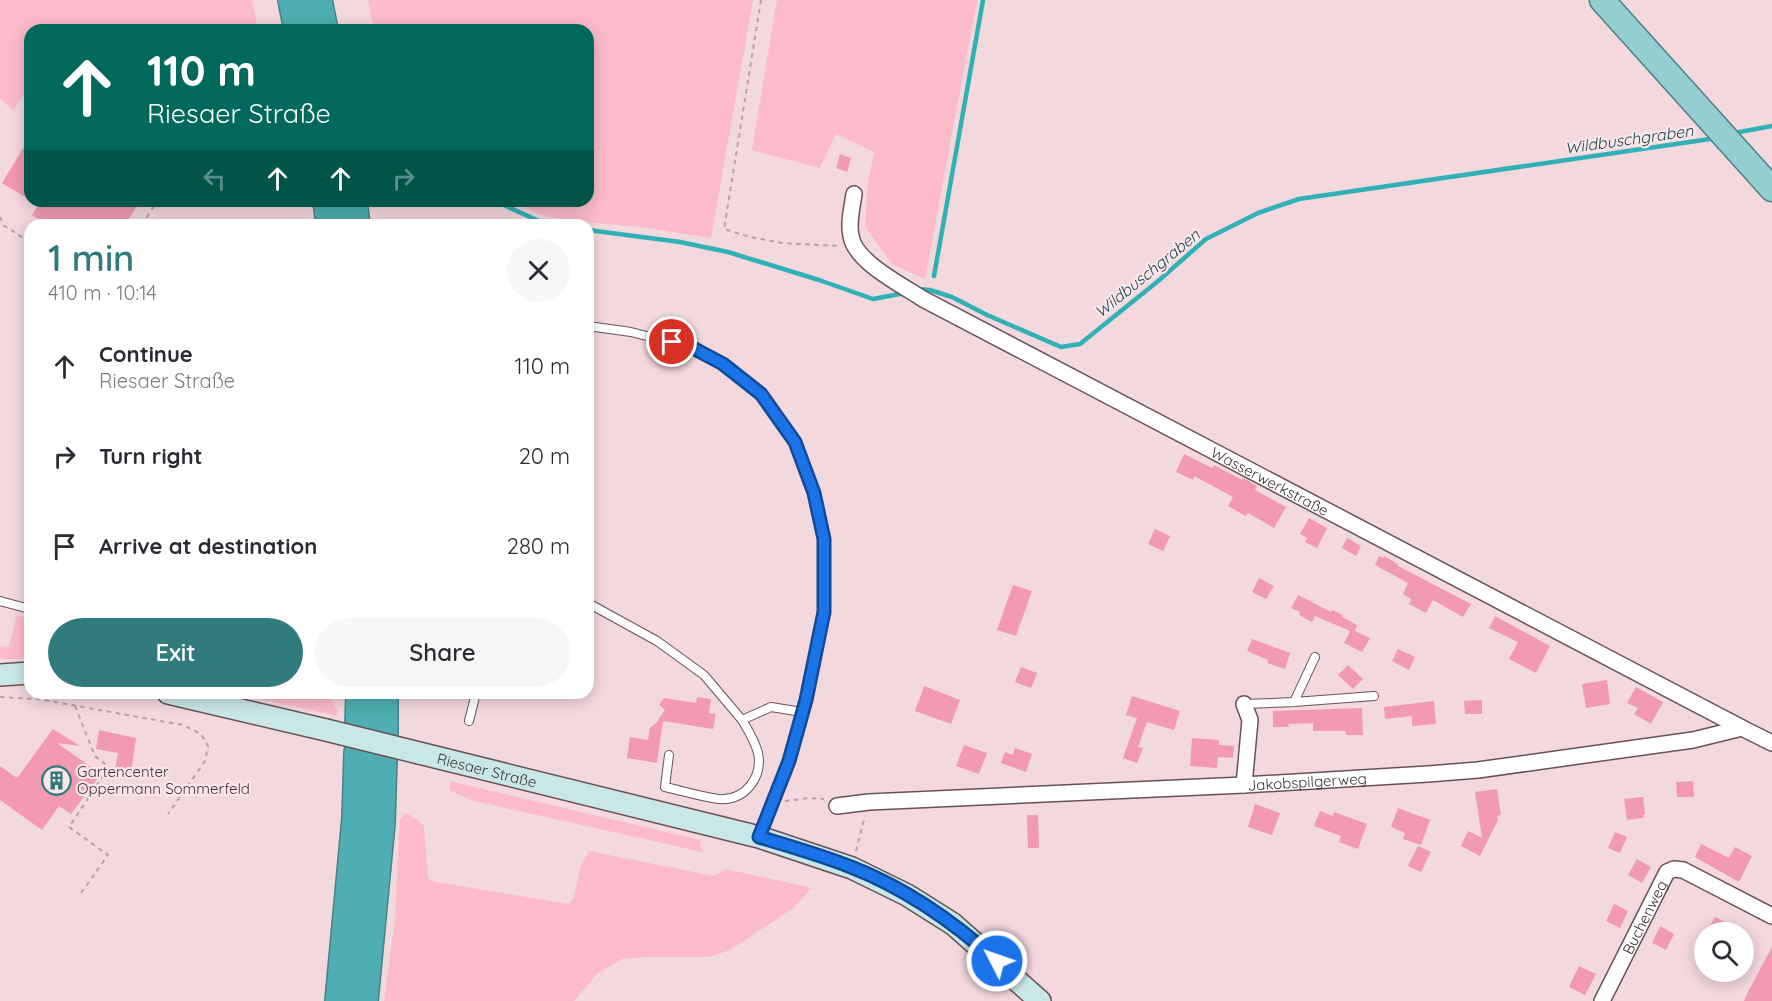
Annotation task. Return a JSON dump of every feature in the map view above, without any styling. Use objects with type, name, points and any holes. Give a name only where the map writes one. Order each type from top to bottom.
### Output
[{"type":"highway","points":[[292,0],[297,24]]},
{"type":"highway","points":[[318,0],[323,24]]},
{"type":"highway","points":[[362,699],[371,729],[382,699]]},
{"type":"highway","points":[[339,1001],[356,818],[371,756],[380,834],[364,1001]]},
{"type":"main road","points":[[1602,0],[1772,189]]},
{"type":"main road","points":[[0,675],[24,673]]},
{"type":"main road","name":"Riesaer Straße","points":[[194,699],[759,837],[805,851],[852,868],[907,895],[953,924],[1040,1001]]},
{"type":"street","points":[[854,194],[850,225],[855,248]]},
{"type":"street","name":"Wasserwerkstraße","points":[[855,248],[867,261],[922,299],[1742,728]]},
{"type":"street","points":[[1244,704],[1250,720],[1244,785]]},
{"type":"street","points":[[1742,728],[1772,743]]},
{"type":"street","name":"Jakobspilgerweg","points":[[837,806],[869,802],[1244,785],[1478,770],[1693,740],[1742,728]]},
{"type":"street","name":"Buchenweg","points":[[1602,1001],[1667,872],[1674,869],[1683,870],[1772,916]]},
{"type":"lane","points":[[594,327],[631,332],[693,348],[723,364],[761,394],[795,442],[814,493],[824,539],[824,612],[789,761],[759,837]]},
{"type":"lane","points":[[0,601],[24,607]]},
{"type":"lane","points":[[594,606],[657,641],[704,675],[742,720],[755,744],[759,761],[756,777],[743,793],[734,798],[721,799],[665,787],[669,755]]},
{"type":"lane","points":[[1294,702],[1315,657]]},
{"type":"lane","points":[[1244,704],[1374,696]]},
{"type":"lane","points":[[469,721],[474,699]]},
{"type":"lane","points":[[742,720],[771,707],[802,712]]},
{"type":"path","points":[[761,0],[724,229],[782,243],[855,248]]},
{"type":"path","points":[[0,217],[3,225],[24,238]]},
{"type":"path","points":[[0,697],[24,698]]},
{"type":"path","points":[[39,699],[183,725],[201,734],[208,746],[205,761],[168,814]]},
{"type":"path","points":[[75,706],[95,756],[109,767],[69,827],[108,855],[81,893]]},
{"type":"path","points":[[773,801],[825,799],[837,806]]},
{"type":"path","points":[[852,868],[869,802]]},
{"type":"shaded area","points":[[0,0],[252,0],[257,24],[24,24],[24,95],[13,111],[0,98]]},
{"type":"shaded area","points":[[368,0],[753,0],[711,238],[641,227],[594,223],[594,219],[558,219],[524,207],[594,207],[594,24],[373,24]]},
{"type":"shaded area","points":[[777,0],[977,0],[925,279],[892,264],[865,227],[868,183],[874,152],[836,134],[820,168],[752,150]]},
{"type":"shaded area","points":[[17,615],[24,617],[24,659],[0,659],[0,647],[9,646]]},
{"type":"shaded area","points":[[260,699],[331,699],[338,712],[337,716]]},
{"type":"shaded area","points":[[450,781],[700,840],[702,852],[470,800],[449,790]]},
{"type":"shaded area","points":[[406,813],[424,826],[428,878],[435,882],[569,904],[574,897],[581,865],[589,851],[714,876],[726,869],[812,888],[792,909],[730,950],[709,957],[622,959],[598,973],[574,1001],[384,1001],[395,919],[400,819]]},
{"type":"building","points":[[24,147],[24,196],[2,183]]},
{"type":"building","points":[[840,154],[851,158],[847,172],[836,168]]},
{"type":"building","points":[[37,207],[136,207],[129,219],[38,219],[32,215]]},
{"type":"building","points":[[1184,454],[1212,468],[1214,465],[1242,480],[1243,478],[1257,486],[1255,490],[1286,507],[1274,528],[1248,513],[1246,516],[1228,506],[1233,497],[1194,476],[1193,480],[1176,472]]},
{"type":"building","points":[[1309,518],[1327,528],[1317,548],[1305,542],[1307,538],[1300,534]]},
{"type":"building","points":[[1155,529],[1170,536],[1163,551],[1148,544]]},
{"type":"building","points":[[1347,538],[1361,546],[1356,556],[1342,548]]},
{"type":"building","points":[[1379,556],[1383,558],[1384,556],[1398,566],[1471,604],[1463,617],[1433,600],[1426,613],[1409,604],[1411,599],[1403,594],[1408,583],[1375,565]]},
{"type":"building","points":[[1259,578],[1274,586],[1266,599],[1252,592]]},
{"type":"building","points":[[1013,585],[1032,591],[1016,636],[997,630]]},
{"type":"building","points":[[1298,595],[1331,612],[1332,610],[1343,615],[1342,617],[1357,625],[1355,631],[1370,638],[1362,652],[1344,643],[1350,631],[1315,616],[1312,622],[1291,608]]},
{"type":"building","points":[[1495,616],[1550,646],[1536,673],[1509,659],[1518,642],[1489,628]]},
{"type":"building","points":[[1252,639],[1290,653],[1285,669],[1267,663],[1268,660],[1247,651]]},
{"type":"building","points":[[1398,649],[1415,657],[1409,670],[1392,661]]},
{"type":"building","points":[[1348,665],[1363,679],[1353,689],[1338,675]]},
{"type":"building","points":[[1021,667],[1037,673],[1031,688],[1015,682]]},
{"type":"building","points":[[1607,680],[1610,704],[1586,708],[1582,684]]},
{"type":"building","points":[[924,686],[960,700],[951,724],[915,711]]},
{"type":"building","points":[[1636,687],[1663,702],[1651,724],[1634,714],[1638,708],[1627,703]]},
{"type":"building","points":[[1132,696],[1180,711],[1174,730],[1147,722],[1138,747],[1143,748],[1137,763],[1123,758],[1137,718],[1126,715]]},
{"type":"building","points":[[697,697],[711,699],[709,713],[716,714],[713,729],[663,721],[657,763],[627,758],[630,737],[648,740],[650,728],[665,710],[659,705],[664,698],[696,703]]},
{"type":"building","points":[[1482,700],[1482,714],[1465,714],[1464,701]]},
{"type":"building","points":[[1434,701],[1436,724],[1412,726],[1412,716],[1385,719],[1384,707]]},
{"type":"building","points":[[1362,708],[1363,735],[1346,735],[1345,731],[1313,731],[1313,723],[1273,727],[1273,711]]},
{"type":"building","name":"Gartencenter Oppermann Sommerfeld","points":[[53,729],[80,746],[57,743],[101,774],[71,814],[59,806],[42,830],[0,800],[0,766],[17,778]]},
{"type":"building","points":[[99,730],[136,738],[131,773],[115,770],[118,753],[96,749]]},
{"type":"building","points":[[1192,738],[1219,740],[1219,745],[1234,746],[1233,758],[1218,757],[1217,768],[1190,766]]},
{"type":"building","points":[[964,745],[987,753],[979,774],[956,766]]},
{"type":"building","points":[[1015,748],[1032,754],[1026,772],[1001,763],[1005,752],[1013,755]]},
{"type":"building","points":[[1693,781],[1694,797],[1677,797],[1676,782]]},
{"type":"building","points":[[1497,789],[1501,815],[1497,816],[1498,820],[1480,856],[1461,846],[1468,831],[1482,838],[1475,792]]},
{"type":"building","points":[[1643,797],[1645,814],[1643,818],[1627,820],[1624,799]]},
{"type":"building","points":[[1255,804],[1280,813],[1272,835],[1248,827]]},
{"type":"building","points":[[1398,808],[1430,820],[1421,845],[1403,839],[1405,833],[1391,827]]},
{"type":"building","points":[[1320,811],[1333,816],[1334,812],[1367,824],[1358,849],[1339,842],[1341,836],[1314,826]]},
{"type":"building","points":[[1027,815],[1038,815],[1039,848],[1028,848]]},
{"type":"building","points":[[1615,832],[1627,837],[1620,853],[1608,848]]},
{"type":"building","points":[[1701,844],[1729,858],[1735,847],[1752,856],[1739,882],[1695,857]]},
{"type":"building","points":[[1418,846],[1431,852],[1421,872],[1408,866]]},
{"type":"building","points":[[1637,859],[1651,867],[1642,883],[1628,875]]},
{"type":"building","points":[[1614,904],[1628,911],[1620,928],[1606,921]]},
{"type":"building","points":[[1715,917],[1724,922],[1712,922]]},
{"type":"building","points":[[1660,926],[1674,934],[1666,950],[1652,943]]},
{"type":"building","points":[[1772,947],[1772,1001],[1744,1001]]},
{"type":"building","points":[[1579,966],[1596,974],[1585,995],[1569,987]]},
{"type":"waterway","points":[[934,276],[983,0]]},
{"type":"waterway","name":"Wildbuschgraben","points":[[1734,133],[1772,126]]},
{"type":"waterway","name":"Wildbuschgraben","points":[[916,289],[930,290],[952,297],[1061,347],[1080,344],[1206,239],[1258,213],[1299,199],[1717,138]]},
{"type":"waterway","name":"Wildbuschgraben","points":[[508,207],[534,219]]},
{"type":"waterway","name":"Wildbuschgraben","points":[[594,231],[680,242],[728,252],[873,299],[905,293]]},
{"type":"place","name":"Gartencenter Oppermann Sommerfeld","points":[[56,780]]},
{"type":"route","points":[[672,342],[693,348],[723,364],[761,394],[795,442],[814,493],[824,539],[824,612],[806,700],[789,761],[759,837],[852,868],[907,895],[953,924],[997,961]]}]
